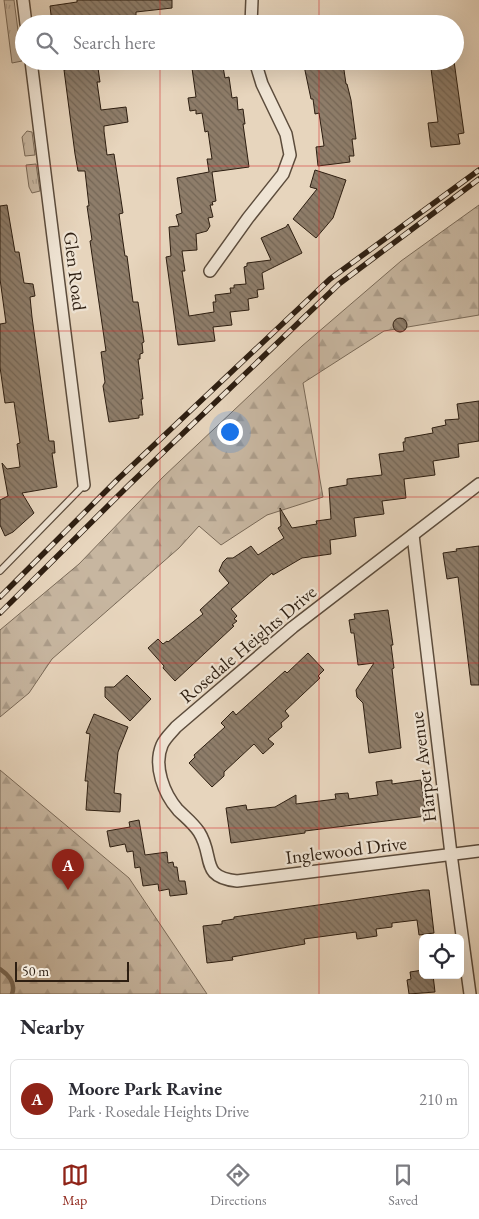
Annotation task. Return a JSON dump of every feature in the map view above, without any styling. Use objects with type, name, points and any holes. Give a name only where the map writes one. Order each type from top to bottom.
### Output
[{"type":"street","points":[[23,0],[25,15]]},
{"type":"street","points":[[251,15],[252,0]]},
{"type":"street","name":"Glen Road","points":[[32,70],[84,485]]},
{"type":"street","points":[[210,271],[248,218],[284,174],[290,155],[286,134],[262,84],[258,70]]},
{"type":"street","name":"Rosedale Heights Drive","points":[[217,876],[210,868],[205,843],[201,835],[177,808],[163,785],[158,763],[162,746],[176,727],[292,627],[479,484]]},
{"type":"street","name":"Harper Avenue","points":[[413,535],[451,854],[470,994]]},
{"type":"street","name":"Inglewood Drive","points":[[217,876],[237,881],[479,851]]},
{"type":"lane","points":[[0,571],[84,485]]},
{"type":"green space","points":[[4,0],[14,0],[16,15],[15,62],[12,63]]},
{"type":"green space","points":[[27,131],[32,132],[35,155],[25,156],[22,137]]},
{"type":"green space","points":[[36,164],[40,191],[32,193],[29,187],[26,165]]},
{"type":"green space","points":[[479,205],[479,315],[384,331],[303,383],[323,497],[267,515],[221,545],[199,526],[179,548],[52,659],[29,693],[0,717],[0,630],[79,564],[163,477],[302,346],[401,261]]},
{"type":"green space","points":[[0,770],[129,878],[207,994],[0,994]]},
{"type":"building","points":[[77,0],[172,0],[172,8],[136,12],[136,15],[51,15],[50,6],[77,2]]},
{"type":"building","points":[[64,70],[98,70],[100,82],[97,82],[101,110],[126,107],[128,122],[104,126],[104,131],[107,155],[114,154],[123,213],[119,214],[125,256],[127,256],[133,302],[138,302],[144,342],[142,343],[143,353],[140,354],[140,359],[138,359],[143,399],[141,399],[143,415],[139,415],[139,418],[109,422],[103,386],[105,382],[101,352],[106,351],[90,241],[92,240],[87,206],[89,206],[85,171],[78,171]]},
{"type":"building","points":[[192,70],[224,70],[225,78],[229,77],[232,98],[237,97],[238,110],[243,109],[245,124],[243,124],[249,167],[212,172],[216,201],[212,202],[213,205],[210,205],[213,217],[208,218],[210,226],[207,231],[196,234],[197,250],[182,251],[185,271],[182,271],[189,316],[214,312],[213,302],[216,302],[215,295],[231,293],[230,288],[234,288],[234,285],[246,284],[244,267],[247,266],[247,263],[271,260],[261,238],[286,227],[288,224],[302,253],[262,273],[264,289],[257,290],[258,297],[248,299],[249,310],[230,312],[232,325],[213,327],[215,341],[178,345],[166,257],[171,256],[169,227],[179,226],[176,215],[182,213],[177,178],[209,172],[207,159],[212,159],[208,131],[205,132],[202,113],[196,114],[196,110],[190,111],[188,98],[196,97]]},
{"type":"building","points":[[305,70],[344,70],[351,100],[356,139],[352,139],[354,156],[349,156],[350,162],[318,166],[316,147],[324,146],[319,113],[315,114],[313,99],[311,99]]},
{"type":"building","points":[[431,70],[455,70],[464,133],[458,134],[460,144],[431,147],[428,123],[438,122]]},
{"type":"building","points":[[315,170],[346,180],[333,218],[316,238],[293,219],[317,189],[310,187]]},
{"type":"building","points":[[7,205],[15,252],[19,252],[24,283],[33,284],[35,296],[30,297],[32,317],[49,441],[54,441],[55,453],[52,453],[57,487],[22,493],[34,513],[13,532],[5,536],[0,525],[0,500],[8,496],[2,463],[7,469],[20,467],[17,444],[20,443],[14,402],[5,403],[0,367],[0,324],[6,323],[0,279],[0,206]]},
{"type":"building","points":[[400,318],[405,320],[407,325],[405,330],[400,332],[395,330],[393,325],[395,320]]},
{"type":"building","points":[[479,401],[479,441],[458,444],[459,457],[433,461],[435,475],[404,479],[406,498],[382,501],[384,514],[354,518],[356,536],[330,540],[331,554],[302,558],[273,575],[272,573],[231,609],[237,616],[234,619],[237,621],[232,625],[234,626],[175,681],[163,668],[164,666],[148,648],[158,639],[163,644],[168,642],[203,614],[200,610],[229,583],[219,571],[227,558],[233,558],[251,546],[258,555],[284,538],[278,528],[281,526],[280,508],[292,528],[317,524],[316,521],[331,519],[329,488],[347,485],[347,479],[382,475],[379,454],[404,451],[403,442],[405,442],[405,438],[433,433],[432,428],[446,425],[445,420],[459,419],[457,404]]},
{"type":"building","points":[[479,546],[479,685],[471,685],[458,577],[447,579],[443,553]]},
{"type":"building","points":[[388,610],[393,645],[391,645],[394,668],[392,669],[401,748],[369,753],[363,703],[357,697],[356,690],[374,663],[358,665],[354,633],[351,633],[349,620],[355,619],[354,614]]},
{"type":"building","points":[[308,653],[324,670],[318,676],[320,678],[285,711],[289,716],[281,723],[282,727],[268,739],[274,744],[263,754],[254,744],[224,772],[224,776],[212,787],[189,763],[195,757],[194,755],[225,727],[221,723],[233,711],[236,715]]},
{"type":"building","points":[[127,675],[151,699],[130,721],[105,697],[105,687],[114,687]]},
{"type":"building","points":[[94,714],[128,727],[118,752],[114,793],[121,794],[120,812],[86,810],[88,781],[85,781],[90,734],[86,733]]},
{"type":"building","points":[[392,780],[392,784],[421,780],[426,816],[305,831],[305,833],[231,843],[226,808],[246,805],[247,810],[275,807],[296,795],[296,804],[336,799],[335,794],[348,793],[349,799],[378,795],[376,782]]},
{"type":"building","points":[[139,820],[145,855],[167,852],[168,863],[173,862],[174,867],[177,867],[179,881],[185,881],[187,894],[170,896],[169,889],[159,891],[158,884],[143,886],[140,867],[135,868],[133,851],[127,852],[125,844],[110,847],[107,831],[130,827],[129,822]]},
{"type":"building","points":[[429,890],[434,933],[419,935],[417,920],[392,923],[392,927],[376,929],[377,936],[357,939],[356,932],[304,939],[305,944],[232,957],[233,960],[207,963],[203,926],[222,924],[222,921],[234,919],[234,917]]},
{"type":"building","points":[[419,971],[419,979],[433,979],[435,992],[409,994],[407,980],[411,979],[410,972]]},
{"type":"waterway","points":[[0,969],[11,980],[13,986],[12,994]]},
{"type":"railway","points":[[0,597],[118,479],[330,279],[479,170]]},
{"type":"railway","points":[[0,613],[129,485],[339,284],[479,179]]},
{"type":"place","name":"Moore Park Ravine","points":[[68,890]]}]
